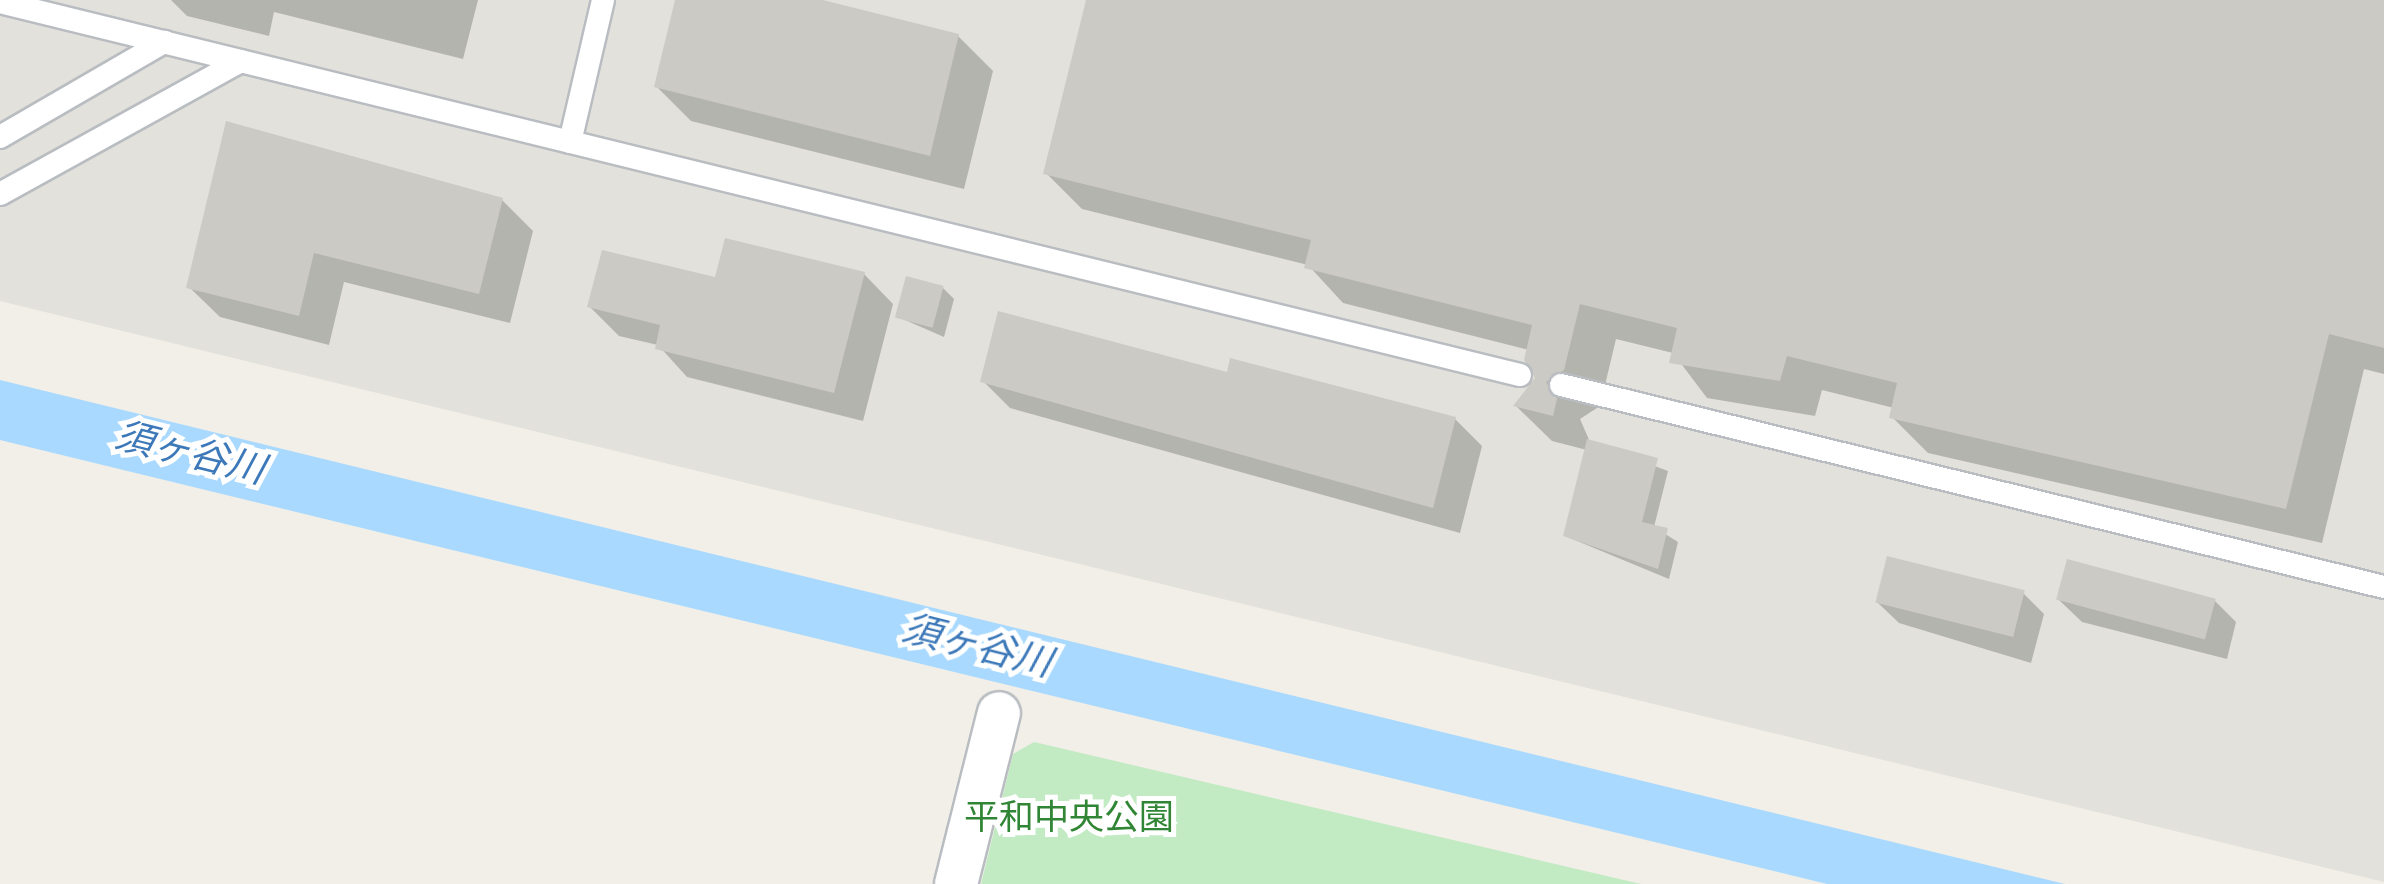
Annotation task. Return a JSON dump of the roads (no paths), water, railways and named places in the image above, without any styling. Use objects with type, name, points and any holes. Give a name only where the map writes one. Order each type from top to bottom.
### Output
[{"type":"street","points":[[956,884],[999,713]]},
{"type":"lane","points":[[570,142],[603,0]]},
{"type":"lane","points":[[0,2],[1520,375]]},
{"type":"lane","points":[[0,136],[164,42]]},
{"type":"lane","points":[[0,194],[241,61]]},
{"type":"lane","points":[[1561,385],[2384,587]]},
{"type":"water","name":"須ヶ谷川","points":[[0,380],[2065,884],[1827,884],[0,440]]},
{"type":"park label","name":"平和中央公園","points":[[1069,818]]}]
